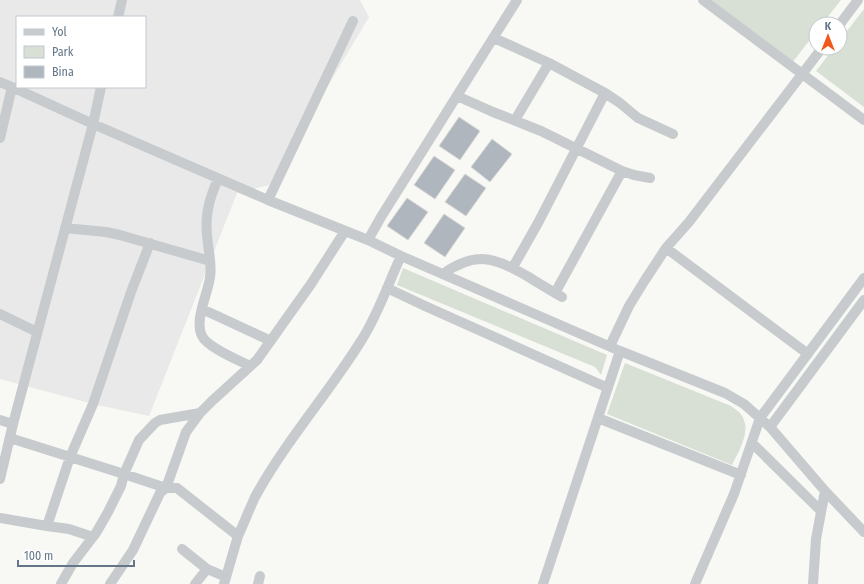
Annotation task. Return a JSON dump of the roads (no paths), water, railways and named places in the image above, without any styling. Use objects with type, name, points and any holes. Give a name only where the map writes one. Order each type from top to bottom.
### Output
[{"type":"street","points":[[118,16],[122,0]]},
{"type":"street","points":[[368,240],[517,0]]},
{"type":"street","points":[[703,0],[864,120]]},
{"type":"street","points":[[846,16],[858,0]]},
{"type":"street","points":[[268,200],[353,21]]},
{"type":"street","points":[[494,38],[549,63],[605,93],[638,118],[673,134]]},
{"type":"street","points":[[610,346],[629,306],[666,248],[689,222],[816,56]]},
{"type":"street","points":[[515,120],[549,63]]},
{"type":"street","points":[[0,82],[218,179],[368,240],[401,256],[620,351],[725,394],[744,404],[770,427],[825,491],[864,532]]},
{"type":"street","points":[[0,138],[12,87]]},
{"type":"street","points":[[0,479],[37,332],[93,124],[101,88]]},
{"type":"street","points":[[513,267],[578,148],[605,93]]},
{"type":"street","points":[[457,96],[541,131],[622,171],[650,178]]},
{"type":"street","points":[[443,274],[457,265],[473,259],[492,260],[513,267],[558,294],[622,171]]},
{"type":"street","points":[[218,179],[210,198],[206,217],[210,277],[200,317],[199,330],[205,341],[211,346],[250,366]]},
{"type":"street","points":[[65,228],[113,233],[210,262]]},
{"type":"street","points":[[110,584],[133,550],[160,493],[166,488],[186,432],[200,413],[257,360],[311,284],[345,231]]},
{"type":"street","points":[[47,526],[70,457],[93,404],[150,243]]},
{"type":"street","points":[[666,248],[808,354]]},
{"type":"street","points":[[182,550],[225,581],[238,536],[263,483],[283,452],[346,365],[372,323],[401,256]]},
{"type":"street","points":[[695,584],[734,494],[760,418],[864,278]]},
{"type":"street","points":[[387,288],[432,310],[608,388]]},
{"type":"street","points":[[770,427],[864,300]]},
{"type":"street","points":[[202,309],[271,341]]},
{"type":"street","points":[[0,314],[37,332]]},
{"type":"street","points":[[543,584],[620,351]]},
{"type":"street","points":[[61,584],[73,563],[93,537],[115,500],[124,474],[139,440],[160,420],[200,413]]},
{"type":"street","points":[[598,418],[741,475]]},
{"type":"street","points":[[0,420],[13,424]]},
{"type":"street","points":[[10,438],[166,488],[178,488],[238,536]]},
{"type":"street","points":[[752,443],[821,511]]},
{"type":"street","points":[[813,584],[816,539],[825,491]]},
{"type":"street","points":[[0,518],[69,529],[93,537]]},
{"type":"street","points":[[195,584],[207,569]]}]
